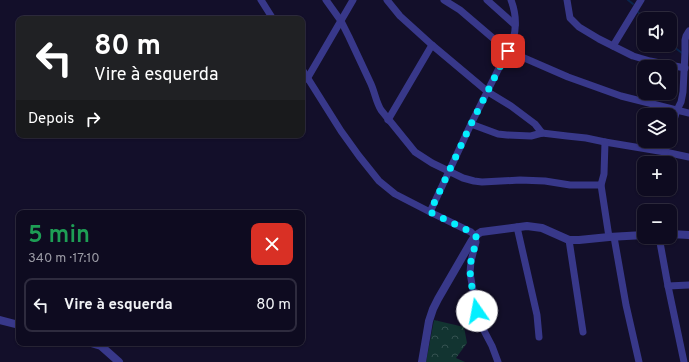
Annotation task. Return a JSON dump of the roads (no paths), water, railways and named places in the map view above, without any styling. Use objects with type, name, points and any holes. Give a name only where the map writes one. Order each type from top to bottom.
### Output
[{"type":"street","points":[[261,0],[270,16]]},
{"type":"street","points":[[326,0],[341,21],[374,90],[377,103],[381,110],[415,152],[449,172],[474,181],[520,180],[601,185]]},
{"type":"street","points":[[307,79],[353,0]]},
{"type":"street","points":[[387,0],[400,16],[432,45],[488,92],[535,124],[542,133]]},
{"type":"street","points":[[444,0],[460,10],[508,51],[568,77],[621,96],[669,108]]},
{"type":"street","points":[[487,0],[515,24]]},
{"type":"street","points":[[430,212],[471,124],[513,40],[516,15],[511,0]]},
{"type":"street","points":[[567,0],[570,18],[579,27],[633,56],[650,61],[685,66]]},
{"type":"street","points":[[613,46],[641,0]]},
{"type":"street","points":[[689,31],[685,40],[687,51],[681,102],[677,110],[689,113]]},
{"type":"street","points":[[388,120],[432,45]]},
{"type":"street","points":[[305,75],[341,131],[379,181],[395,194],[471,232],[476,236]]},
{"type":"street","points":[[471,124],[498,134],[531,136],[542,133],[586,138],[689,157]]},
{"type":"street","points":[[605,142],[604,174],[601,185],[628,317],[639,362]]},
{"type":"street","points":[[665,152],[666,148]]},
{"type":"street","points":[[422,362],[428,321],[433,309],[471,242],[481,232],[527,226],[542,228],[569,240],[637,235]]},
{"type":"street","points":[[517,227],[536,314],[538,337]]},
{"type":"street","points":[[677,234],[689,235]]},
{"type":"street","points":[[476,236],[470,273],[481,325],[492,346],[498,362]]},
{"type":"street","points":[[569,240],[583,332]]},
{"type":"street","points":[[660,244],[684,362]]},
{"type":"street","points":[[668,286],[689,285]]},
{"type":"street","points":[[0,320],[16,324]]},
{"type":"street","points":[[101,346],[119,362]]},
{"type":"waterway","points":[[628,0],[633,4]]},
{"type":"waterway","points":[[677,49],[682,53]]}]
